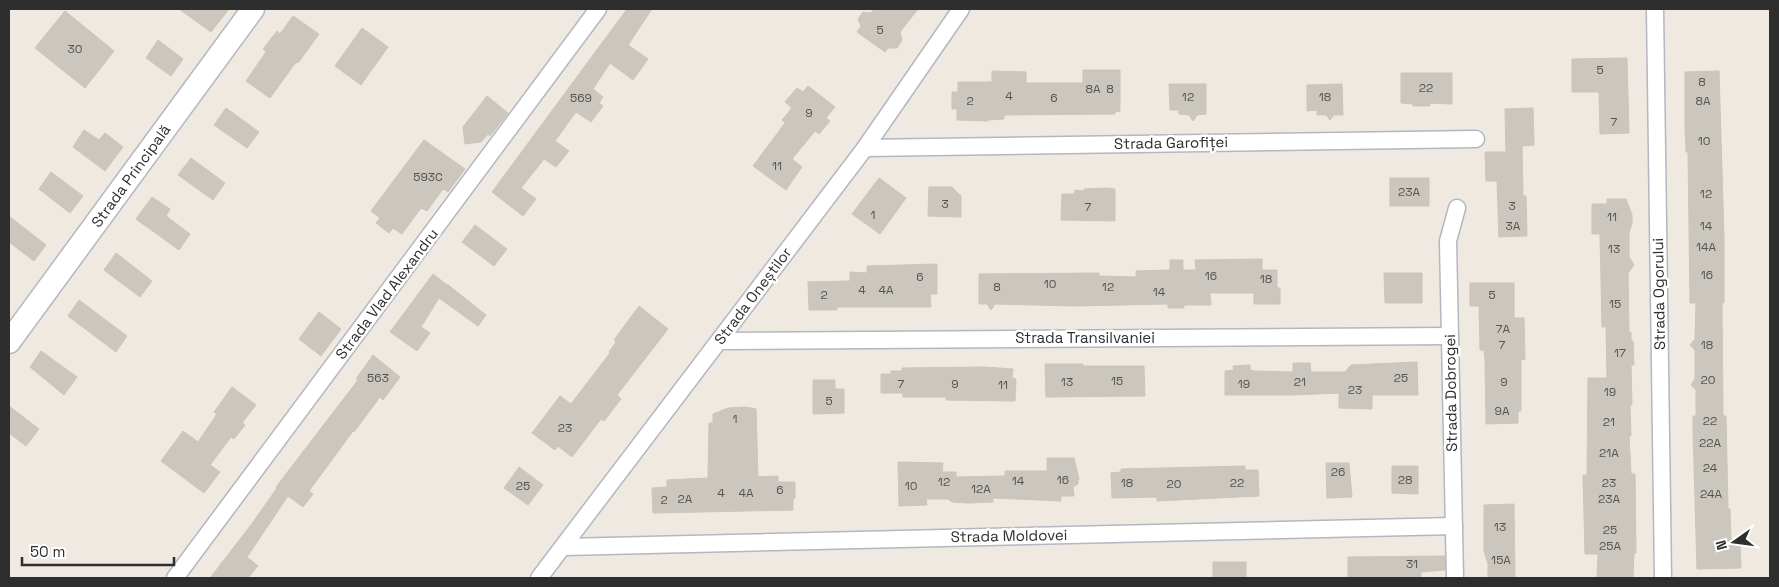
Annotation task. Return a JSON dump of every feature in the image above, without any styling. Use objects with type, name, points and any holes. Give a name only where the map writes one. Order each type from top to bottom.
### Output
[{"type":"main road","name":"Strada Principală","points":[[9,342],[253,9]]},
{"type":"street","name":"Strada Vlad Alexandru","points":[[175,578],[598,9]]},
{"type":"street","name":"Strada Oneștilor","points":[[539,578],[865,148],[961,9]]},
{"type":"street","name":"Strada Ogorului","points":[[1655,9],[1663,578]]},
{"type":"street","name":"Strada Garofiței","points":[[865,148],[1476,139]]},
{"type":"street","name":"Strada Dobrogei","points":[[1455,578],[1448,241],[1457,208]]},
{"type":"street","name":"Strada Transilvaniei","points":[[720,341],[1450,336]]},
{"type":"street","name":"Strada Moldovei","points":[[564,547],[1454,526]]},
{"type":"building","points":[[179,9],[229,9],[211,32]]},
{"type":"building","points":[[627,9],[652,9],[628,45],[648,59],[633,80],[610,63],[593,89],[603,97],[599,103],[603,106],[591,122],[576,112],[555,141],[569,151],[556,167],[544,159],[521,188],[536,199],[523,216],[492,192]]},
{"type":"building","points":[[874,9],[918,9],[900,32],[902,40],[897,48],[888,48],[885,52],[857,32],[861,26],[858,19],[863,12],[871,13]]},
{"type":"building","points":[[65,11],[114,51],[85,88],[35,48]]},
{"type":"building","points":[[293,16],[319,34],[270,98],[246,81],[266,52],[263,49],[277,31],[280,34]]},
{"type":"building","points":[[362,28],[388,47],[361,85],[335,66]]},
{"type":"building","points":[[158,40],[183,59],[171,76],[146,58]]},
{"type":"building","points":[[1627,58],[1629,133],[1600,134],[1599,92],[1572,92],[1572,59]]},
{"type":"building","points":[[1083,70],[1120,70],[1120,111],[1115,112],[1115,114],[1004,115],[1004,119],[988,121],[957,120],[957,109],[952,109],[952,92],[958,92],[958,82],[992,82],[992,71],[1026,72],[1026,83],[1083,83]]},
{"type":"building","points":[[1719,71],[1724,238],[1724,303],[1722,303],[1723,416],[1726,416],[1728,509],[1730,509],[1731,542],[1740,542],[1741,568],[1697,569],[1693,432],[1693,416],[1696,416],[1696,390],[1691,385],[1695,379],[1695,350],[1690,345],[1695,339],[1696,303],[1690,303],[1685,72]]},
{"type":"building","points":[[1401,73],[1452,73],[1452,104],[1430,103],[1430,106],[1413,106],[1413,104],[1401,103]]},
{"type":"building","points":[[1169,84],[1206,84],[1206,114],[1197,115],[1193,121],[1189,115],[1179,114],[1179,110],[1170,110]]},
{"type":"building","points":[[1342,84],[1343,115],[1334,115],[1330,120],[1326,115],[1317,115],[1317,110],[1307,111],[1307,85]]},
{"type":"building","points":[[808,86],[835,107],[826,118],[830,121],[819,134],[815,131],[792,159],[802,167],[786,190],[753,166],[785,123],[782,120],[792,108],[785,102],[797,88],[803,92]]},
{"type":"building","points":[[487,96],[508,113],[490,136],[488,134],[481,142],[465,144],[463,127]]},
{"type":"building","points":[[226,108],[259,132],[247,148],[214,125]]},
{"type":"building","points":[[1533,108],[1534,145],[1522,146],[1523,196],[1526,196],[1527,236],[1499,237],[1497,181],[1486,181],[1485,152],[1506,152],[1505,109]]},
{"type":"building","points":[[84,130],[99,140],[105,133],[123,147],[105,171],[73,147]]},
{"type":"building","points":[[424,140],[465,169],[448,192],[443,189],[427,211],[421,208],[402,234],[393,228],[389,233],[376,223],[380,218],[371,211]]},
{"type":"building","points":[[191,158],[225,183],[213,200],[178,175]]},
{"type":"building","points":[[51,172],[83,196],[70,213],[39,189]]},
{"type":"building","points":[[879,178],[906,198],[880,234],[852,214]]},
{"type":"building","points":[[1390,178],[1429,178],[1429,206],[1390,206]]},
{"type":"building","points":[[929,187],[952,187],[961,196],[961,217],[928,216]]},
{"type":"building","points":[[1084,189],[1115,189],[1115,221],[1061,220],[1062,194],[1074,194],[1075,190],[1084,191]]},
{"type":"building","points":[[152,197],[170,209],[166,216],[190,234],[179,250],[136,219]]},
{"type":"building","points":[[1607,199],[1626,199],[1632,215],[1632,224],[1629,232],[1629,257],[1634,265],[1628,273],[1629,332],[1631,332],[1631,341],[1633,341],[1634,365],[1631,365],[1632,405],[1630,405],[1631,436],[1629,436],[1631,474],[1635,474],[1636,553],[1634,553],[1633,578],[1597,578],[1598,554],[1585,554],[1583,475],[1587,475],[1588,378],[1607,378],[1606,327],[1602,327],[1600,234],[1592,234],[1592,204],[1607,204]]},
{"type":"building","points":[[9,216],[46,245],[34,261],[9,242]]},
{"type":"building","points":[[475,225],[507,249],[494,266],[462,242]]},
{"type":"building","points":[[116,253],[152,281],[140,297],[104,270]]},
{"type":"building","points":[[1262,259],[1262,270],[1277,270],[1277,288],[1280,288],[1280,304],[1254,304],[1254,293],[1210,293],[1211,305],[1184,305],[1184,308],[1168,308],[1168,304],[1073,306],[995,304],[991,310],[987,304],[979,304],[979,274],[1099,273],[1099,276],[1136,277],[1136,271],[1170,270],[1170,260],[1183,260],[1183,270],[1196,270],[1195,260]]},
{"type":"building","points":[[937,264],[937,294],[930,294],[931,307],[837,307],[837,310],[809,310],[808,282],[850,281],[850,272],[867,273],[867,266]]},
{"type":"building","points":[[1384,273],[1422,273],[1422,303],[1385,303]]},
{"type":"building","points":[[433,274],[486,315],[478,326],[439,298],[421,327],[430,333],[417,351],[390,332]]},
{"type":"building","points":[[1470,283],[1514,283],[1514,318],[1524,318],[1525,359],[1521,360],[1521,411],[1518,411],[1518,423],[1486,424],[1484,350],[1480,350],[1479,306],[1470,306]]},
{"type":"building","points":[[79,300],[127,336],[116,352],[68,316]]},
{"type":"building","points":[[639,306],[668,329],[617,395],[621,399],[604,421],[601,419],[572,457],[558,446],[555,450],[532,433],[560,396],[571,404],[610,353],[616,342],[614,340]]},
{"type":"building","points":[[319,312],[341,329],[321,356],[299,339]]},
{"type":"building","points":[[41,351],[77,377],[64,395],[30,367]]},
{"type":"building","points":[[373,355],[400,377],[383,400],[380,397],[353,431],[309,491],[313,494],[303,507],[288,496],[247,557],[258,566],[248,578],[210,578],[251,525],[276,487],[358,380],[356,379]]},
{"type":"building","points":[[1417,362],[1418,395],[1372,395],[1372,409],[1339,408],[1339,393],[1225,395],[1225,371],[1234,370],[1233,366],[1250,365],[1250,370],[1255,371],[1293,372],[1293,363],[1310,363],[1311,372],[1345,372],[1351,365]]},
{"type":"building","points":[[1045,364],[1144,366],[1145,396],[1046,397]]},
{"type":"building","points":[[984,367],[1013,369],[1012,378],[1016,379],[1015,401],[946,400],[946,397],[903,397],[903,393],[881,393],[881,374],[891,374],[891,371],[902,371],[902,368]]},
{"type":"building","points":[[813,380],[835,380],[835,389],[844,389],[844,413],[813,414]]},
{"type":"building","points":[[232,387],[256,405],[242,423],[245,425],[234,439],[231,437],[210,465],[220,472],[204,493],[161,461],[183,431],[198,442],[217,414],[214,412]]},
{"type":"building","points":[[9,406],[39,429],[26,446],[9,433]]},
{"type":"building","points":[[745,407],[756,409],[758,477],[778,476],[778,482],[795,482],[793,510],[653,513],[652,488],[667,487],[667,480],[708,478],[709,423],[713,423],[713,414],[728,408]]},
{"type":"building","points":[[1047,458],[1074,458],[1079,479],[1078,484],[1073,487],[1074,496],[1061,496],[1061,501],[993,498],[993,502],[968,503],[952,502],[948,499],[926,499],[927,505],[899,506],[898,462],[943,463],[942,472],[956,472],[956,477],[1005,476],[1005,471],[1047,471]]},
{"type":"building","points":[[1326,463],[1349,463],[1352,497],[1327,498]]},
{"type":"building","points":[[1245,466],[1245,470],[1258,470],[1259,496],[1157,501],[1157,497],[1112,498],[1111,473],[1121,472],[1121,469]]},
{"type":"building","points":[[1392,466],[1418,466],[1418,494],[1392,493]]},
{"type":"building","points":[[519,467],[543,485],[528,505],[504,488]]},
{"type":"building","points":[[1514,504],[1515,578],[1488,578],[1488,564],[1484,551],[1484,505]]},
{"type":"building","points":[[1445,556],[1445,570],[1421,572],[1421,578],[1348,578],[1348,557]]},
{"type":"building","points":[[1213,562],[1246,562],[1246,578],[1213,578]]}]
